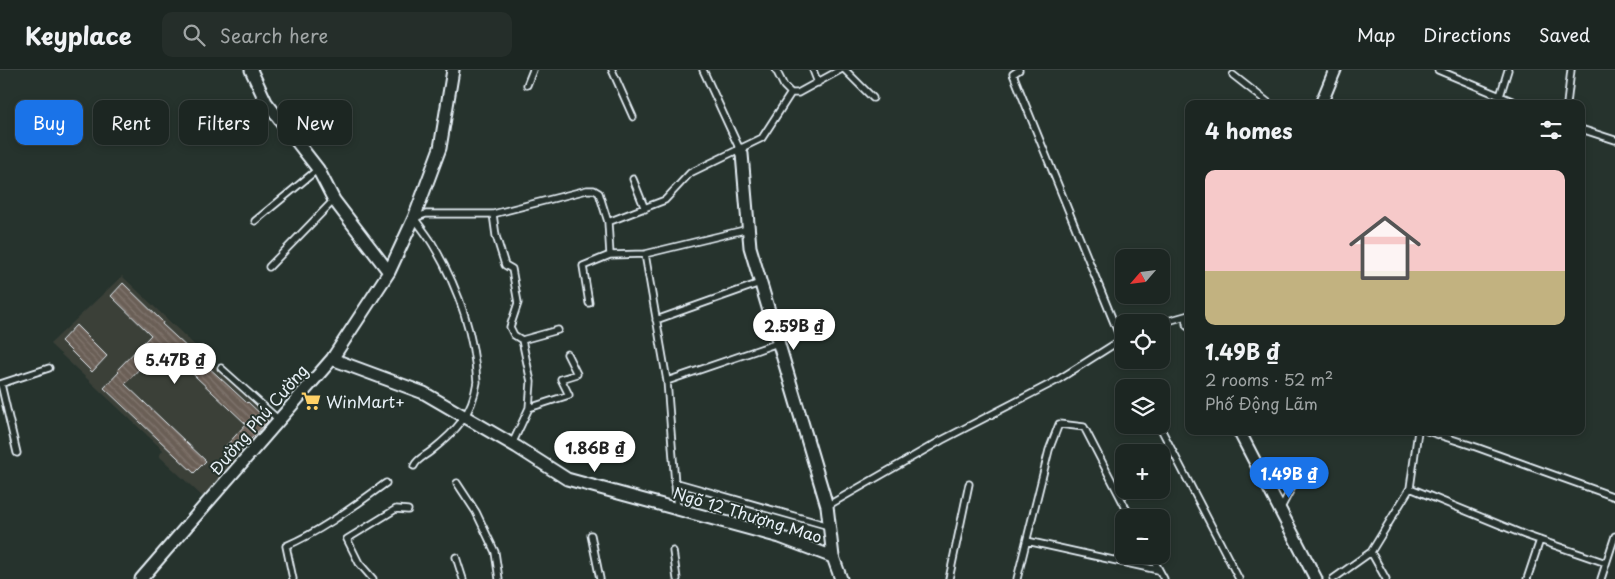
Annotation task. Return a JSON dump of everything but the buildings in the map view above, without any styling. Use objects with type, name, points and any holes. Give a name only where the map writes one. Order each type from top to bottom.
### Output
[{"type":"street","points":[[251,70],[266,102],[318,169],[334,200],[389,272]]},
{"type":"street","name":"Đường Phú Cường","points":[[141,579],[233,468],[279,420],[332,359],[389,272],[414,218],[440,148],[453,70]]},
{"type":"street","points":[[1323,100],[1334,70]]},
{"type":"street","points":[[740,150],[742,154],[750,247],[827,506],[833,557]]},
{"type":"street","name":"Ngõ 12 Thượng Mao","points":[[332,359],[424,393],[512,444],[567,479],[780,537],[833,557],[841,579]]},
{"type":"street","points":[[1241,435],[1316,579]]},
{"type":"lane","points":[[527,85],[534,70]]},
{"type":"lane","points":[[612,70],[633,118]]},
{"type":"lane","points":[[703,70],[740,150]]},
{"type":"lane","points":[[776,70],[784,86],[791,94]]},
{"type":"lane","points":[[813,70],[818,83]]},
{"type":"lane","points":[[791,94],[798,93],[840,70]]},
{"type":"lane","points":[[845,70],[873,98]]},
{"type":"lane","points":[[1019,70],[1013,74],[1115,320]]},
{"type":"lane","points":[[1438,70],[1510,100]]},
{"type":"lane","points":[[1500,96],[1508,70]]},
{"type":"lane","points":[[1567,100],[1571,70]]},
{"type":"lane","points":[[1232,75],[1265,100]]},
{"type":"lane","points":[[608,222],[669,198],[690,173],[765,136],[791,94]]},
{"type":"lane","points":[[1585,130],[1615,140]]},
{"type":"lane","points":[[256,221],[318,169]]},
{"type":"lane","points":[[633,179],[644,209]]},
{"type":"lane","points":[[414,466],[466,417],[475,392],[476,382],[465,315],[458,296],[431,242],[414,218],[426,214],[494,214],[586,190],[594,190],[600,193],[608,222],[610,255]]},
{"type":"lane","points":[[269,267],[334,200]]},
{"type":"lane","points":[[494,214],[496,236],[505,265],[512,269],[518,303],[510,327],[514,334],[522,340],[531,382],[529,408],[512,444]]},
{"type":"lane","points":[[589,303],[583,266],[610,255],[645,254],[748,229]]},
{"type":"lane","points":[[645,254],[666,381],[677,509]]},
{"type":"lane","points":[[656,320],[760,282]]},
{"type":"lane","points":[[1170,319],[1185,315]]},
{"type":"lane","points":[[522,340],[558,330]]},
{"type":"lane","points":[[666,381],[778,343]]},
{"type":"lane","points":[[827,506],[942,440],[1056,381],[1115,344]]},
{"type":"lane","points":[[529,408],[570,395],[561,379],[577,374],[568,354]]},
{"type":"lane","points":[[17,453],[0,384],[49,368]]},
{"type":"lane","points":[[221,368],[279,420]]},
{"type":"lane","points":[[1017,579],[1049,450],[1059,424],[1084,427],[1126,509]]},
{"type":"lane","points":[[1164,434],[1239,579]]},
{"type":"lane","points":[[1333,579],[1371,552],[1410,488],[1417,435]]},
{"type":"lane","points":[[1439,435],[1615,497]]},
{"type":"lane","points":[[1280,510],[1298,476],[1298,467],[1325,472]]},
{"type":"lane","points":[[293,579],[286,546],[307,537],[331,522],[386,482]]},
{"type":"lane","points":[[674,482],[829,526]]},
{"type":"lane","points":[[457,483],[476,512],[495,552],[499,579]]},
{"type":"lane","points":[[949,579],[969,484]]},
{"type":"lane","points":[[1410,488],[1540,540],[1606,563]]},
{"type":"lane","points":[[374,579],[359,563],[347,539],[396,510],[408,510]]},
{"type":"lane","points":[[591,535],[600,579]]},
{"type":"lane","points":[[1601,579],[1615,536]]},
{"type":"lane","points":[[1027,540],[1158,570]]},
{"type":"lane","points":[[1527,579],[1540,540]]},
{"type":"lane","points":[[673,551],[677,579]]},
{"type":"lane","points":[[1371,552],[1386,579]]},
{"type":"lane","points":[[456,557],[463,579]]},
{"type":"lane","points":[[1155,564],[1164,579]]},
{"type":"shaded area","points":[[122,276],[272,419],[203,497],[159,456],[163,450],[50,344]]},
{"type":"place","name":"WinMart+","points":[[311,401]]}]
